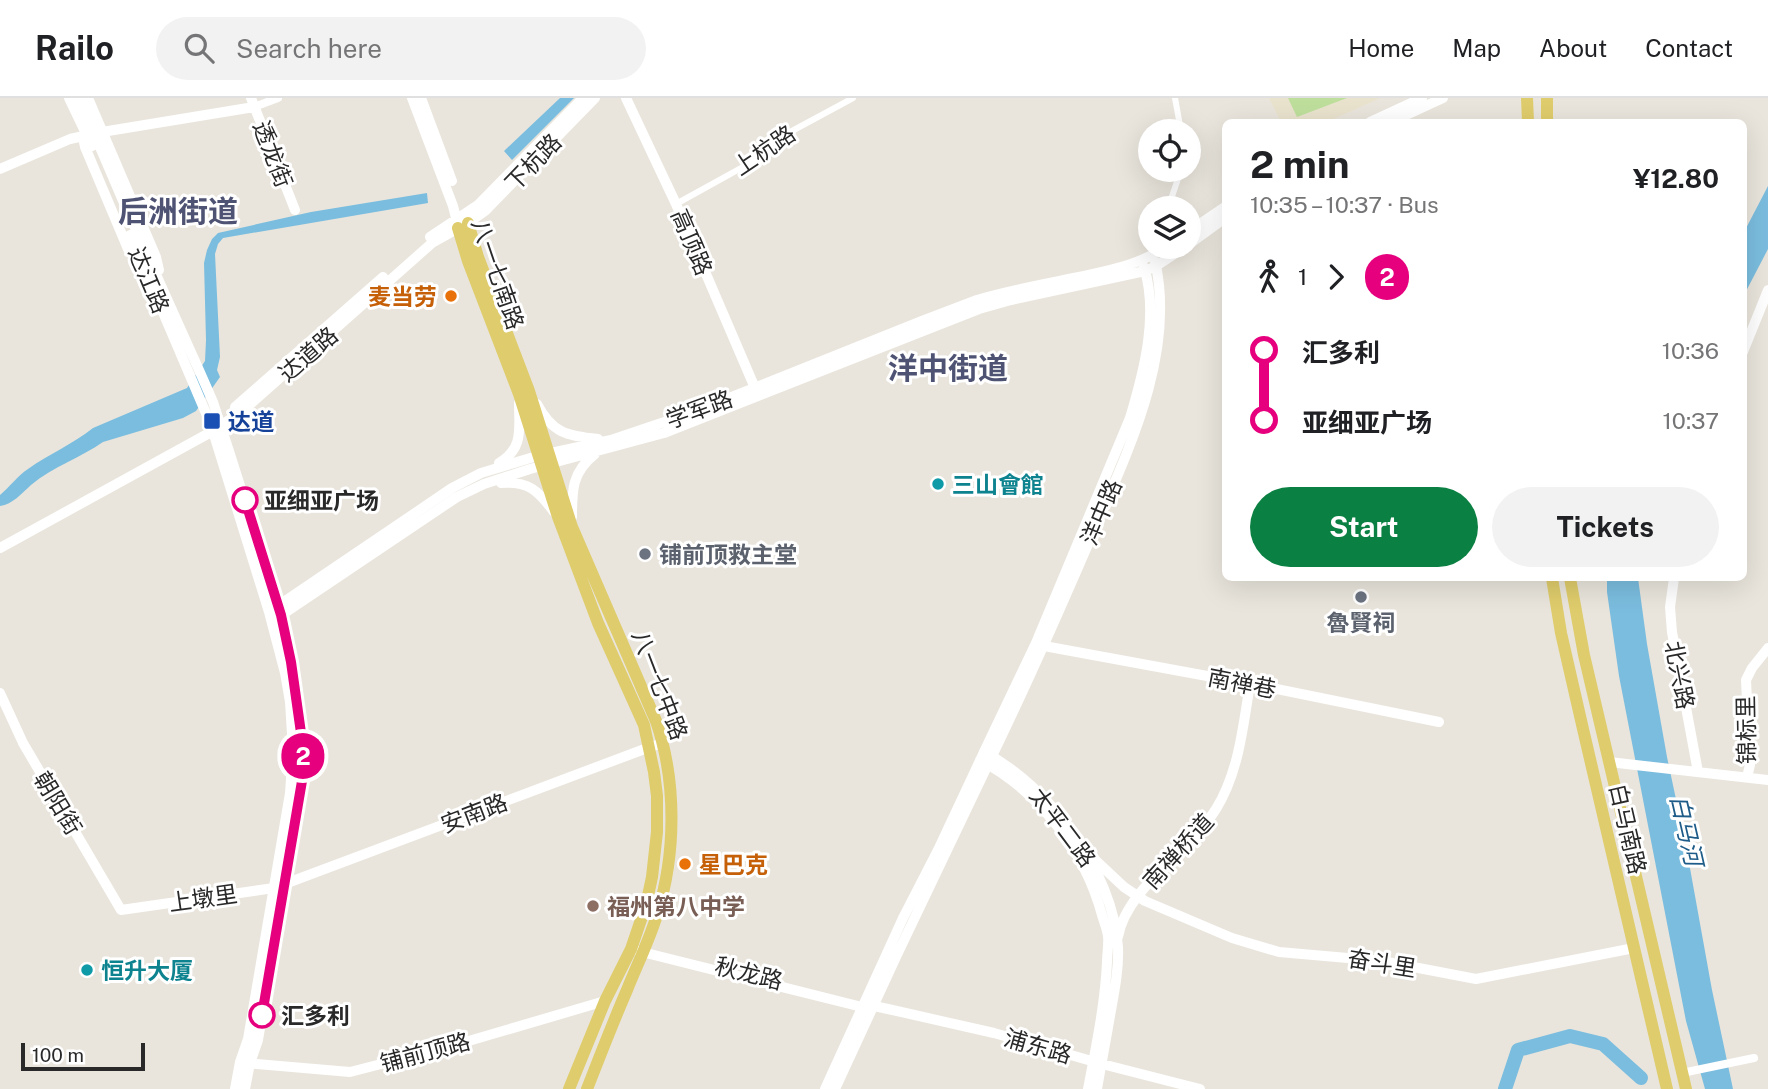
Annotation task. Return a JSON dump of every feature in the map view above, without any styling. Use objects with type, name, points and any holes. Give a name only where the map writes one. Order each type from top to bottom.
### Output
[{"type":"main road","name":"达江路","points":[[69,98],[81,124],[92,134]]},
{"type":"main road","name":"达江路","points":[[79,98],[162,298],[196,374],[209,393],[216,425]]},
{"type":"main road","points":[[88,98],[92,134]]},
{"type":"main road","name":"八一七南路","points":[[412,98],[453,206],[478,257],[544,459]]},
{"type":"main road","name":"八一七南路","points":[[421,98],[462,222]]},
{"type":"main road","name":"下杭路","points":[[462,222],[583,98]]},
{"type":"main road","name":"下杭路","points":[[462,222],[485,211],[595,98]]},
{"type":"main road","points":[[1376,119],[1422,98]]},
{"type":"main road","points":[[1398,119],[1443,98]]},
{"type":"main road","points":[[1527,98],[1528,119]]},
{"type":"main road","points":[[1546,98],[1548,119]]},
{"type":"main road","points":[[1201,223],[1222,209]]},
{"type":"main road","points":[[1201,236],[1222,221]]},
{"type":"main road","name":"达道路","points":[[0,548],[246,408],[432,243],[462,222]]},
{"type":"main road","name":"学军路","points":[[544,459],[598,452],[664,433],[979,309],[1143,266],[1155,260]]},
{"type":"main road","name":"洋中路","points":[[986,758],[1044,646],[1143,409],[1154,369],[1158,340],[1160,310],[1155,260]]},
{"type":"main road","name":"学军路","points":[[275,614],[483,479],[694,412],[977,300],[1121,267],[1143,266]]},
{"type":"main road","name":"洋中路","points":[[986,758],[1130,418],[1149,333],[1149,300],[1143,266]]},
{"type":"main road","name":"达江路","points":[[196,374],[202,403],[216,425]]},
{"type":"main road","points":[[524,392],[559,431],[611,440]]},
{"type":"main road","points":[[483,479],[516,448],[520,435],[524,392]]},
{"type":"main road","points":[[216,425],[275,614],[289,695],[293,750],[279,886],[258,1040],[235,1089]]},
{"type":"main road","name":"达道路","points":[[0,541],[216,425]]},
{"type":"main road","points":[[572,527],[572,495],[577,474],[585,462],[598,452]]},
{"type":"main road","name":"八一七中路","points":[[544,459],[558,517],[598,623],[643,725],[650,747],[657,796],[657,832],[639,947],[627,990],[587,1089]]},
{"type":"main road","name":"八一七中路","points":[[544,459],[656,721],[668,770],[670,798],[669,848],[662,897],[639,947],[605,1001],[569,1089]]},
{"type":"main road","points":[[483,479],[515,482],[530,487],[558,517]]},
{"type":"main road","name":"白马南路","points":[[1552,581],[1561,633],[1667,1089]]},
{"type":"main road","points":[[1571,581],[1584,655],[1686,1089]]},
{"type":"main road","points":[[245,1063],[245,1089]]},
{"type":"street","points":[[0,169],[70,139],[278,98]]},
{"type":"street","name":"高顶路","points":[[626,98],[676,204],[755,388]]},
{"type":"street","name":"上杭路","points":[[676,204],[770,152],[766,145],[853,98]]},
{"type":"street","points":[[1175,98],[1179,119]]},
{"type":"street","name":"透龙街","points":[[253,102],[295,210]]},
{"type":"street","points":[[1747,342],[1767,294]]},
{"type":"street","name":"北兴路","points":[[1674,581],[1670,607],[1672,632],[1698,772]]},
{"type":"street","name":"南禅巷","points":[[1044,646],[1439,722]]},
{"type":"street","name":"锦标里","points":[[1747,777],[1750,765],[1746,680],[1768,648]]},
{"type":"street","name":"南禅桥道","points":[[1118,945],[1121,926],[1137,897],[1203,827],[1222,797],[1230,781],[1236,757],[1250,684]]},
{"type":"street","name":"朝阳街","points":[[0,693],[23,743],[121,910]]},
{"type":"street","name":"安南路","points":[[279,886],[663,743]]},
{"type":"street","points":[[825,1089],[867,1005],[895,957],[986,758]]},
{"type":"street","name":"太平二路","points":[[986,758],[1013,770],[1033,787],[1068,827],[1096,869],[1108,899],[1118,945],[1117,979],[1088,1089]]},
{"type":"street","name":"太平二路","points":[[986,758],[1025,791],[1056,826],[1080,861],[1096,895],[1108,937],[1097,1089]]},
{"type":"street","points":[[1609,762],[1768,780]]},
{"type":"street","name":"奋斗里","points":[[1085,850],[1137,897],[1222,934],[1292,954],[1382,961],[1472,979],[1634,948]]},
{"type":"street","name":"上墩里","points":[[121,910],[279,886]]},
{"type":"street","name":"秋龙路","points":[[639,947],[867,1005]]},
{"type":"street","name":"铺前顶路","points":[[245,1063],[349,1072],[455,1045],[605,1001]]},
{"type":"street","points":[[835,1089],[867,1005]]},
{"type":"street","name":"浦东路","points":[[867,1005],[974,1028],[1200,1089]]},
{"type":"street","points":[[1682,1073],[1754,1058]]},
{"type":"shaded area","points":[[1269,98],[1380,98],[1334,119],[1280,119]]},
{"type":"green space","points":[[1288,98],[1347,98],[1297,117]]},
{"type":"water","points":[[560,98],[574,98],[512,160],[504,151]]},
{"type":"water","points":[[1768,186],[1768,249],[1747,289],[1747,226]]},
{"type":"water","points":[[427,193],[428,203],[223,238],[215,254],[220,357],[217,370],[220,377],[196,411],[183,418],[103,442],[49,473],[13,501],[0,506],[0,495],[20,475],[93,428],[187,388],[205,361],[204,263],[212,239],[218,233],[311,212]]},
{"type":"water","points":[[1607,581],[1638,581],[1667,757],[1733,1089],[1705,1089],[1686,1021],[1619,676]]},
{"type":"waterway","points":[[1505,1089],[1518,1050],[1570,1036],[1603,1044],[1641,1078]]},
{"type":"bus line","name":"2","points":[[245,500],[281,615],[300,721],[303,765],[295,829],[262,1015]]},
{"type":"place","name":"麦当劳","points":[[451,296]]},
{"type":"place","name":"达道","points":[[212,421]]},
{"type":"place","name":"三山會館","points":[[938,484]]},
{"type":"place","name":"亚细亚广场","points":[[245,500]]},
{"type":"place","name":"铺前顶救主堂","points":[[645,554]]},
{"type":"place","name":"魯賢祠","points":[[1361,597]]},
{"type":"place","name":"星巴克","points":[[685,864]]},
{"type":"place","name":"福州第八中学","points":[[593,906]]},
{"type":"place","name":"恒升大厦","points":[[87,970]]},
{"type":"place","name":"汇多利","points":[[262,1015]]},
{"type":"district","name":"后洲街道","points":[[178,211]]},
{"type":"district","name":"洋中街道","points":[[948,368]]},
{"type":"water label","name":"白马河","points":[[1687,830]]}]
